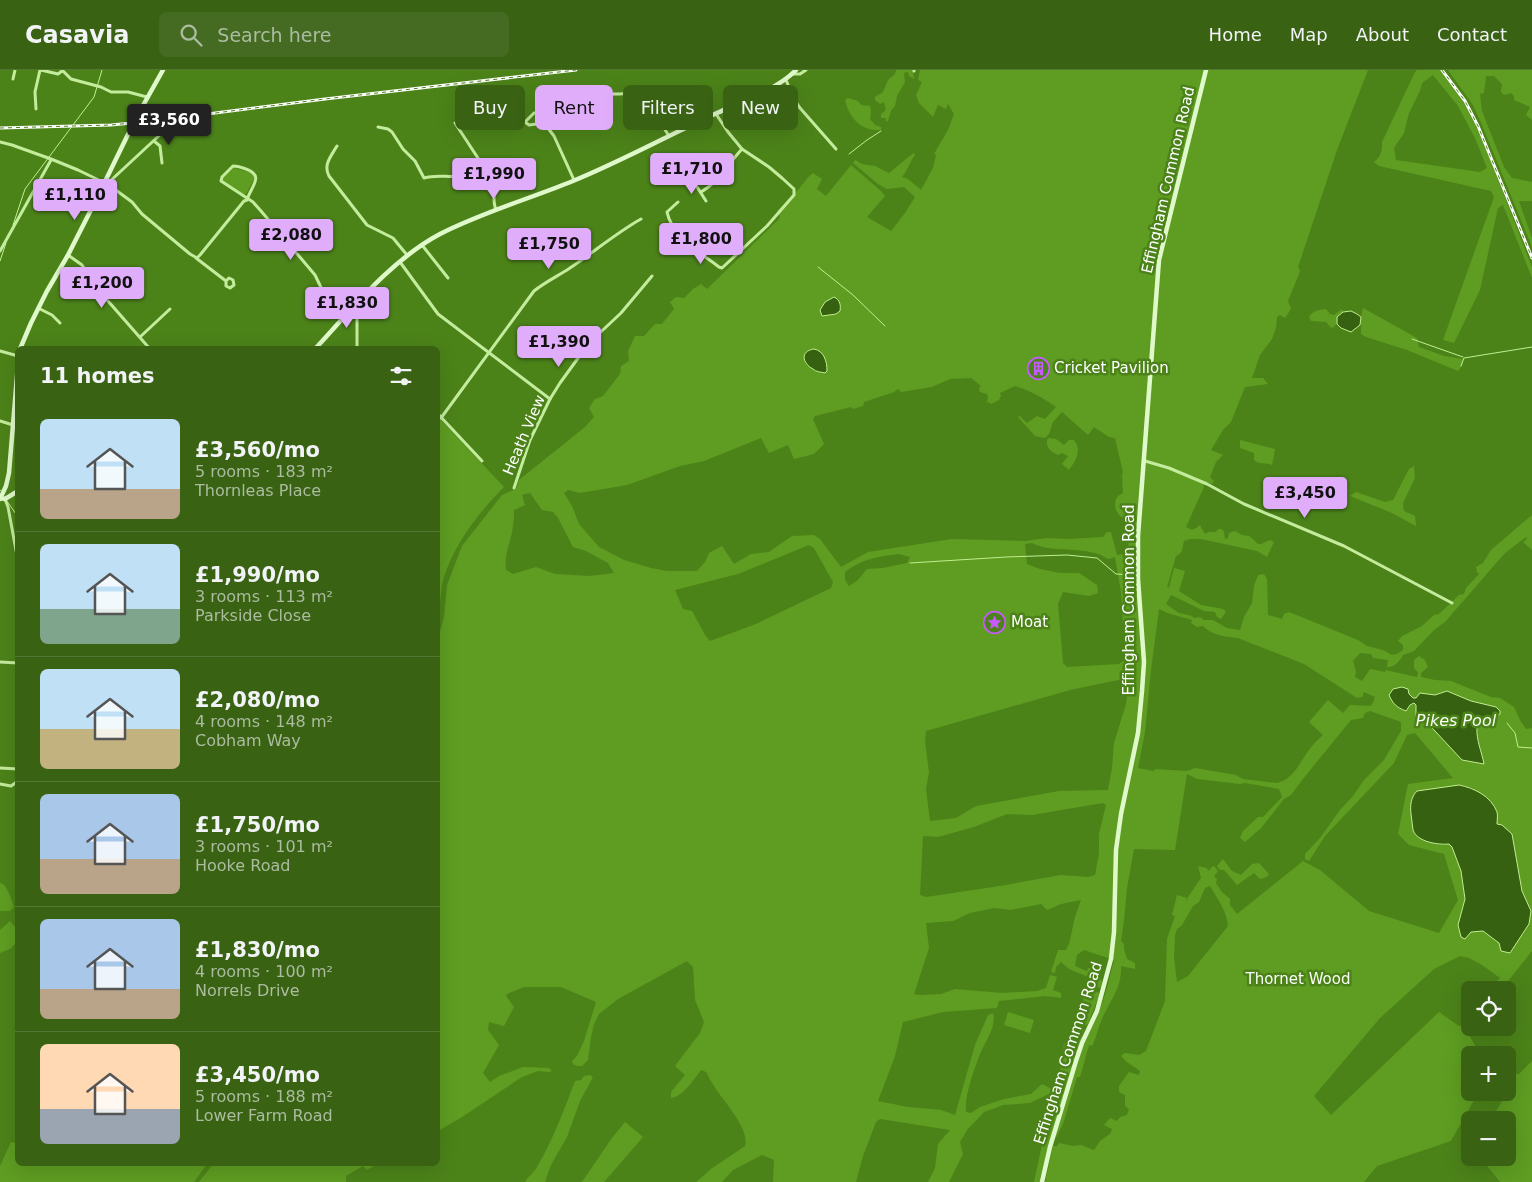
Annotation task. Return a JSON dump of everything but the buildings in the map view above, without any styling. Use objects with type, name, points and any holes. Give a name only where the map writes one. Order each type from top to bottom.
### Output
[{"type":"street","points":[[13,79],[15,70]]},
{"type":"street","points":[[36,109],[35,92],[40,70],[58,74],[62,71],[71,79],[95,85],[111,92],[128,92],[147,97]]},
{"type":"street","points":[[21,346],[38,308],[106,183],[108,174],[136,118],[163,70]]},
{"type":"street","points":[[318,346],[385,275],[422,245],[467,221],[574,180],[750,98],[786,80],[795,72],[800,74],[806,70]]},
{"type":"street","name":"Effingham Common Road","points":[[1042,1182],[1066,1093],[1082,1043],[1097,1010],[1112,953],[1117,844],[1121,814],[1136,744],[1142,697],[1144,648],[1138,556],[1141,492],[1159,260],[1206,70]]},
{"type":"street","points":[[786,80],[800,108],[836,149]]},
{"type":"street","points":[[613,94],[641,92],[669,136]]},
{"type":"street","points":[[537,112],[541,115],[544,124],[529,126],[526,122],[537,112]]},
{"type":"street","points":[[678,202],[667,212],[676,231],[682,238],[719,267],[724,266],[767,226],[795,194],[794,189],[782,178],[742,149],[716,114]]},
{"type":"street","points":[[378,127],[392,132],[415,161],[424,178],[437,175],[462,175],[484,166]]},
{"type":"street","points":[[460,130],[484,166],[494,185],[493,200],[496,210]]},
{"type":"street","points":[[548,130],[556,140],[574,180]]},
{"type":"street","points":[[106,183],[115,178],[163,132],[178,131],[184,133]]},
{"type":"street","points":[[154,141],[160,146],[162,163]]},
{"type":"street","points":[[0,142],[51,159],[106,183],[132,202],[162,231],[196,257],[198,261],[226,281]]},
{"type":"street","points":[[337,146],[327,164],[329,176],[367,225],[393,238],[408,256]]},
{"type":"street","points":[[701,192],[710,187],[742,149]]},
{"type":"street","points":[[0,251],[51,159]]},
{"type":"street","points":[[196,257],[199,256],[244,201],[247,200],[256,176],[254,172],[237,166],[232,167],[222,177],[221,181],[247,200],[251,201],[257,207],[315,275],[328,302],[342,320]]},
{"type":"street","points":[[108,174],[115,178]]},
{"type":"street","points":[[692,179],[706,201]]},
{"type":"street","points":[[482,461],[441,418],[518,311],[538,288],[575,265],[620,230],[641,218]]},
{"type":"street","points":[[422,245],[448,278]]},
{"type":"street","points":[[68,255],[82,264],[101,294],[148,346]]},
{"type":"street","points":[[400,262],[436,312],[550,399]]},
{"type":"street","name":"Heath View","points":[[514,488],[530,440],[560,383],[589,343],[621,313],[652,276]]},
{"type":"street","points":[[355,306],[357,309],[357,346]]},
{"type":"street","points":[[38,308],[52,315],[60,323]]},
{"type":"street","points":[[140,337],[170,309]]},
{"type":"street","points":[[0,351],[15,355]]},
{"type":"street","points":[[2,499],[7,488],[15,401]]},
{"type":"street","points":[[0,421],[13,425]]},
{"type":"street","points":[[1144,461],[1158,464],[1207,484],[1244,504],[1344,546],[1452,603]]},
{"type":"street","points":[[2,499],[14,492]]},
{"type":"street","points":[[2,499],[8,507],[15,545]]},
{"type":"street","points":[[0,662],[15,663]]},
{"type":"street","points":[[0,768],[15,769]]},
{"type":"street","points":[[0,784],[11,786],[15,784]]},
{"type":"green space","points":[[896,70],[913,70],[914,79],[909,76],[908,72],[904,73],[905,82],[897,96],[895,106],[891,111],[888,121],[886,121],[886,118],[881,118],[881,114],[886,110],[884,102],[880,104],[875,100],[875,97],[883,92],[888,80],[895,74]]},
{"type":"green space","name":"Thornet Wood","points":[[920,70],[1368,70],[1337,150],[1298,267],[1300,270],[1299,274],[1288,301],[1291,309],[1285,318],[1280,315],[1277,317],[1272,339],[1260,355],[1252,378],[1263,378],[1268,384],[1245,387],[1231,422],[1223,430],[1211,450],[1223,455],[1216,462],[1210,477],[1214,481],[1212,484],[1203,481],[1204,487],[1186,527],[1193,529],[1200,525],[1206,534],[1222,529],[1225,539],[1228,538],[1229,533],[1235,531],[1249,536],[1258,544],[1270,540],[1274,542],[1267,557],[1257,551],[1201,539],[1184,541],[1181,552],[1176,556],[1167,587],[1169,588],[1174,568],[1185,571],[1179,591],[1201,605],[1223,609],[1226,612],[1221,619],[1217,617],[1215,612],[1204,611],[1171,595],[1166,604],[1179,613],[1194,618],[1200,617],[1204,620],[1213,620],[1227,628],[1240,630],[1244,617],[1252,603],[1254,586],[1258,575],[1264,574],[1267,579],[1268,615],[1282,619],[1284,614],[1289,612],[1358,640],[1367,646],[1383,650],[1392,655],[1397,654],[1403,650],[1403,645],[1398,641],[1402,636],[1422,626],[1434,615],[1439,614],[1459,595],[1464,594],[1466,588],[1479,574],[1476,567],[1483,563],[1491,550],[1532,515],[1532,550],[1523,542],[1527,539],[1526,537],[1504,554],[1445,622],[1434,630],[1414,651],[1403,655],[1396,664],[1390,667],[1387,667],[1388,660],[1373,658],[1371,654],[1360,653],[1353,661],[1356,672],[1355,677],[1362,681],[1370,669],[1385,672],[1386,670],[1417,677],[1418,673],[1414,668],[1414,660],[1419,656],[1425,660],[1428,667],[1421,673],[1421,677],[1451,681],[1491,697],[1500,698],[1514,707],[1526,729],[1532,728],[1532,951],[1508,981],[1497,981],[1500,978],[1482,965],[1469,958],[1460,956],[1434,969],[1380,1018],[1314,1096],[1331,1115],[1439,1012],[1461,1026],[1461,1036],[1470,1036],[1475,1046],[1461,1046],[1461,1101],[1474,1101],[1468,1111],[1461,1111],[1461,1123],[1451,1141],[1377,1166],[1364,1182],[1045,1182],[1053,1146],[1057,1146],[1059,1143],[1073,1146],[1081,1145],[1094,1150],[1100,1141],[1110,1134],[1112,1129],[1104,1125],[1110,1118],[1117,1121],[1120,1117],[1127,1115],[1129,1109],[1125,1106],[1125,1095],[1119,1092],[1119,1086],[1129,1072],[1139,1075],[1140,1071],[1121,1056],[1125,1053],[1139,1055],[1146,1051],[1165,1001],[1167,939],[1175,916],[1172,915],[1177,895],[1187,898],[1186,905],[1188,897],[1201,878],[1198,866],[1207,868],[1208,871],[1214,866],[1218,871],[1214,876],[1217,879],[1216,883],[1221,891],[1230,899],[1230,905],[1237,914],[1303,861],[1320,870],[1369,911],[1439,933],[1458,900],[1444,854],[1409,845],[1398,834],[1408,784],[1453,778],[1415,733],[1407,735],[1394,763],[1325,836],[1309,861],[1305,859],[1305,854],[1320,838],[1340,810],[1364,780],[1384,760],[1401,731],[1401,722],[1370,711],[1365,713],[1363,718],[1351,720],[1291,795],[1284,799],[1261,828],[1245,842],[1240,838],[1243,831],[1258,817],[1263,817],[1282,797],[1279,789],[1245,783],[1197,779],[1187,774],[1175,850],[1134,849],[1121,941],[1124,944],[1127,959],[1135,963],[1135,969],[1121,966],[1117,989],[1103,1016],[1092,1046],[1089,1045],[1080,1077],[1077,1077],[1063,1124],[1055,1140],[1084,1043],[1099,1012],[1114,960],[1084,950],[1077,955],[1075,966],[1087,971],[1088,968],[1092,968],[1093,973],[1102,981],[1099,988],[1092,985],[1091,978],[1069,969],[1061,962],[1056,967],[1055,973],[1051,972],[1058,950],[1066,950],[1069,944],[1081,900],[1061,904],[1047,910],[1041,904],[1011,910],[994,908],[970,913],[953,921],[926,923],[929,948],[914,994],[941,994],[955,989],[1002,993],[1037,991],[1046,988],[1050,975],[1057,977],[1053,990],[1061,993],[1061,998],[1045,996],[999,1001],[997,1008],[943,1012],[903,1022],[895,1056],[878,1101],[908,1107],[941,1110],[955,1115],[975,1045],[988,1015],[993,1013],[992,1029],[980,1054],[970,1083],[966,1098],[966,1112],[971,1113],[980,1107],[1004,1099],[1031,1094],[1042,1084],[1054,1090],[1064,1044],[1071,1041],[1073,1033],[1078,1026],[1084,1029],[1041,1182],[1034,1182],[1043,1140],[1056,1096],[1051,1093],[1030,1103],[1003,1105],[984,1112],[967,1130],[960,1142],[963,1154],[949,1182],[928,1182],[935,1168],[938,1144],[950,1130],[880,1119],[876,1122],[863,1156],[856,1182],[773,1182],[774,1160],[762,1155],[733,1170],[722,1182],[696,1182],[711,1169],[745,1146],[745,1139],[740,1123],[706,1072],[701,1070],[684,1091],[671,1098],[671,1092],[685,1075],[675,1066],[700,1033],[704,1022],[695,1000],[693,967],[687,961],[618,999],[599,1014],[594,1024],[588,1060],[582,1066],[573,1064],[572,1061],[577,1056],[584,1041],[596,1002],[561,987],[524,987],[507,994],[506,996],[514,1007],[504,1026],[489,1022],[488,1030],[499,1045],[483,1073],[490,1082],[499,1076],[523,1067],[549,1068],[552,1071],[538,1071],[522,1077],[440,1130],[440,632],[444,617],[447,585],[462,546],[502,495],[516,489],[519,480],[585,427],[594,417],[589,408],[595,399],[603,396],[620,374],[621,366],[629,361],[628,351],[635,336],[644,336],[655,324],[662,324],[674,309],[670,302],[676,297],[684,298],[701,284],[707,289],[778,220],[780,217],[777,211],[813,173],[822,179],[817,189],[826,196],[851,165],[885,196],[867,217],[891,231],[915,197],[904,187],[887,189],[853,163],[855,160],[862,164],[875,166],[889,173],[914,153],[915,155],[902,177],[908,179],[921,190],[933,168],[936,155],[934,154],[948,130],[954,114],[948,104],[946,109],[938,105],[933,117],[919,103],[916,95],[922,82],[918,80]],"holes":[[[971,378],[981,386],[979,388],[980,392],[987,394],[987,403],[991,404],[999,400],[1000,393],[1015,386],[1037,395],[1056,407],[1045,419],[1037,416],[1027,423],[1020,416],[1018,417],[1035,436],[1045,438],[1049,434],[1053,422],[1062,412],[1088,435],[1094,427],[1109,437],[1115,438],[1123,472],[1123,493],[1116,499],[1115,507],[1119,515],[1127,520],[1130,527],[1131,536],[1128,539],[1129,553],[1117,555],[1111,532],[1107,532],[1103,537],[1047,538],[1025,541],[952,539],[868,552],[841,567],[820,539],[814,535],[792,536],[769,552],[751,554],[734,564],[722,546],[709,553],[705,562],[697,571],[667,571],[624,560],[599,547],[579,524],[572,506],[564,493],[568,490],[580,493],[627,485],[680,466],[704,461],[761,438],[769,453],[788,445],[794,459],[814,454],[824,444],[813,419],[815,416],[863,406],[864,402],[898,389],[901,392],[932,387],[950,379]],[[530,493],[542,510],[553,512],[558,518],[573,547],[586,551],[608,563],[614,573],[590,576],[555,574],[536,567],[513,574],[506,570],[506,558],[514,522],[514,510],[525,505],[522,495]],[[1032,543],[1048,548],[1090,552],[1109,559],[1115,557],[1121,592],[1125,660],[1119,664],[1067,667],[1063,663],[1058,604],[1063,592],[1089,596],[1098,593],[1097,585],[1079,573],[1060,573],[1027,564],[1025,544]],[[809,545],[814,548],[833,582],[831,588],[756,624],[710,641],[692,611],[683,609],[675,590],[738,574]],[[899,554],[910,557],[907,563],[867,569],[858,580],[849,586],[845,580],[845,572],[865,561]],[[1159,609],[1192,620],[1191,623],[1197,627],[1203,626],[1214,633],[1238,638],[1304,664],[1357,698],[1362,697],[1364,692],[1375,697],[1372,705],[1350,705],[1343,713],[1328,700],[1309,722],[1323,735],[1312,746],[1293,773],[1283,781],[1277,783],[1243,779],[1236,775],[1195,768],[1187,771],[1155,769],[1154,771],[1138,768],[1145,732]],[[1123,679],[1127,681],[1126,704],[1114,743],[1108,790],[1059,791],[976,806],[956,818],[930,821],[926,789],[929,772],[925,742],[926,731],[1070,690]],[[1447,691],[1471,701],[1496,707],[1500,714],[1479,726],[1477,735],[1481,749],[1462,760],[1422,717],[1414,703],[1406,711],[1395,705],[1389,695],[1409,694],[1416,698],[1420,693],[1435,695]],[[1459,785],[1472,788],[1490,801],[1497,824],[1512,834],[1522,891],[1531,911],[1529,924],[1523,935],[1499,943],[1483,931],[1471,932],[1458,925],[1465,899],[1461,871],[1452,847],[1449,844],[1439,845]],[[1103,803],[1106,805],[1099,834],[1099,853],[1095,875],[1088,877],[1061,875],[926,897],[920,895],[923,836],[938,837],[974,827],[1007,814],[1032,815]],[[1210,886],[1219,900],[1228,926],[1188,976],[1177,982],[1174,958],[1175,935],[1193,906],[1199,902],[1205,888]]]},
{"type":"green space","points":[[1417,70],[1440,70],[1460,96],[1482,139],[1532,267],[1532,278],[1503,205],[1498,208],[1480,290],[1454,343],[1443,340],[1494,197],[1491,191],[1379,166],[1374,162],[1380,155],[1382,142]],"holes":[[[1433,75],[1458,106],[1475,138],[1487,168],[1480,172],[1396,160],[1394,148],[1404,133],[1409,113],[1422,83]]]},
{"type":"green space","points":[[1448,70],[1532,70],[1532,120],[1526,115],[1530,107],[1514,100],[1514,96],[1511,93],[1504,95],[1501,92],[1502,84],[1494,76],[1486,76],[1484,93],[1480,94],[1482,111],[1504,167],[1512,178],[1532,182],[1532,201],[1519,201],[1532,238],[1532,247],[1473,105]]},
{"type":"green space","points":[[848,98],[858,101],[861,105],[870,106],[870,119],[875,125],[881,127],[881,130],[868,129],[857,122],[847,107],[845,100]]},
{"type":"green space","points":[[234,168],[252,173],[255,177],[246,194],[222,182],[222,178]]},
{"type":"green space","points":[[1363,308],[1417,338],[1419,347],[1444,356],[1463,359],[1462,366],[1458,371],[1407,350],[1366,337],[1361,334]]},
{"type":"green space","points":[[1326,309],[1330,314],[1334,315],[1342,309],[1343,312],[1337,317],[1336,325],[1331,328],[1326,322],[1311,321],[1309,317],[1314,312]]},
{"type":"green space","points":[[440,419],[504,487],[477,517],[461,540],[454,552],[443,582],[440,602]]},
{"type":"green space","points":[[1049,438],[1056,439],[1064,445],[1069,440],[1074,440],[1078,452],[1069,470],[1062,464],[1068,456],[1062,453],[1058,455],[1051,451],[1047,445]]},
{"type":"green space","points":[[1240,440],[1275,449],[1272,465],[1254,460],[1254,453],[1240,448]]},
{"type":"green space","points":[[1414,466],[1415,478],[1403,503],[1404,511],[1415,516],[1416,526],[1392,513],[1350,496],[1356,492],[1385,502],[1393,500],[1409,469]]},
{"type":"green space","points":[[1223,859],[1232,871],[1241,875],[1252,864],[1259,863],[1269,874],[1267,877],[1260,879],[1254,873],[1237,885],[1224,870],[1220,870],[1217,866]]},
{"type":"green space","points":[[0,883],[5,886],[11,898],[14,907],[10,911],[0,911]]},
{"type":"green space","points":[[10,921],[15,927],[15,944],[10,949],[0,953],[0,930]]},
{"type":"green space","points":[[1091,989],[1099,993],[1099,996],[1088,1024],[1085,1026],[1077,1023],[1076,1017],[1084,1004],[1083,996],[1088,998]]},
{"type":"green space","points":[[1008,1012],[1034,1020],[1030,1033],[1004,1025]]},
{"type":"green space","points":[[1532,1061],[1532,1182],[1500,1182],[1487,1166],[1516,1166],[1516,1111],[1496,1111],[1502,1101],[1516,1101],[1516,1074],[1519,1074]]},
{"type":"green space","points":[[590,1075],[593,1077],[580,1101],[567,1137],[551,1165],[545,1182],[525,1182],[536,1169],[548,1146],[575,1081]]},
{"type":"green space","points":[[625,1122],[643,1137],[604,1182],[582,1182],[612,1138]]},
{"type":"green space","points":[[11,1142],[15,1143],[15,1166],[206,1166],[194,1182],[0,1182],[0,1166]]},
{"type":"green space","points":[[211,1166],[363,1166],[346,1176],[346,1182],[199,1182]]},
{"type":"green space","points":[[363,1166],[374,1166],[367,1170]]},
{"type":"water","points":[[834,297],[840,303],[840,311],[836,314],[822,316],[820,310],[825,302]]},
{"type":"water","points":[[1351,311],[1361,317],[1360,325],[1351,332],[1337,324],[1337,317],[1343,312]]},
{"type":"water","points":[[814,349],[820,352],[826,360],[827,371],[825,373],[814,370],[805,361],[806,352]]},
{"type":"water","name":"Pikes Pool","points":[[1402,687],[1408,689],[1409,694],[1413,698],[1416,698],[1420,693],[1435,695],[1447,691],[1471,701],[1496,707],[1500,714],[1477,728],[1484,764],[1462,760],[1422,717],[1416,716],[1416,705],[1414,703],[1406,711],[1395,705],[1389,695],[1393,689]]},
{"type":"water","points":[[1459,785],[1476,791],[1491,801],[1497,812],[1497,824],[1502,825],[1512,834],[1522,891],[1531,911],[1529,924],[1510,953],[1501,951],[1499,943],[1483,931],[1471,932],[1465,939],[1461,937],[1458,925],[1465,899],[1461,871],[1452,847],[1449,844],[1439,844],[1423,840],[1413,830],[1411,804],[1413,796],[1417,791]]},
{"type":"waterway","points":[[13,225],[25,189],[94,97],[102,70]]},
{"type":"waterway","points":[[849,154],[881,131]]},
{"type":"waterway","points":[[0,261],[6,243]]},
{"type":"waterway","points":[[818,267],[853,295],[885,326]]},
{"type":"waterway","points":[[1412,339],[1463,357]]},
{"type":"waterway","points":[[1461,366],[1464,358],[1532,347]]},
{"type":"waterway","points":[[7,501],[15,513]]},
{"type":"waterway","points":[[910,563],[1067,555],[1097,558],[1116,574],[1134,575]]},
{"type":"waterway","points":[[1507,723],[1515,733],[1518,747],[1532,748]]},
{"type":"railway","points":[[0,128],[111,125],[153,121],[576,70]]},
{"type":"railway","points":[[1442,70],[1465,101],[1478,126],[1532,258]]},
{"type":"place","name":"Cricket Pavilion","points":[[1038,368]]},
{"type":"place","name":"Moat","points":[[995,622]]}]
